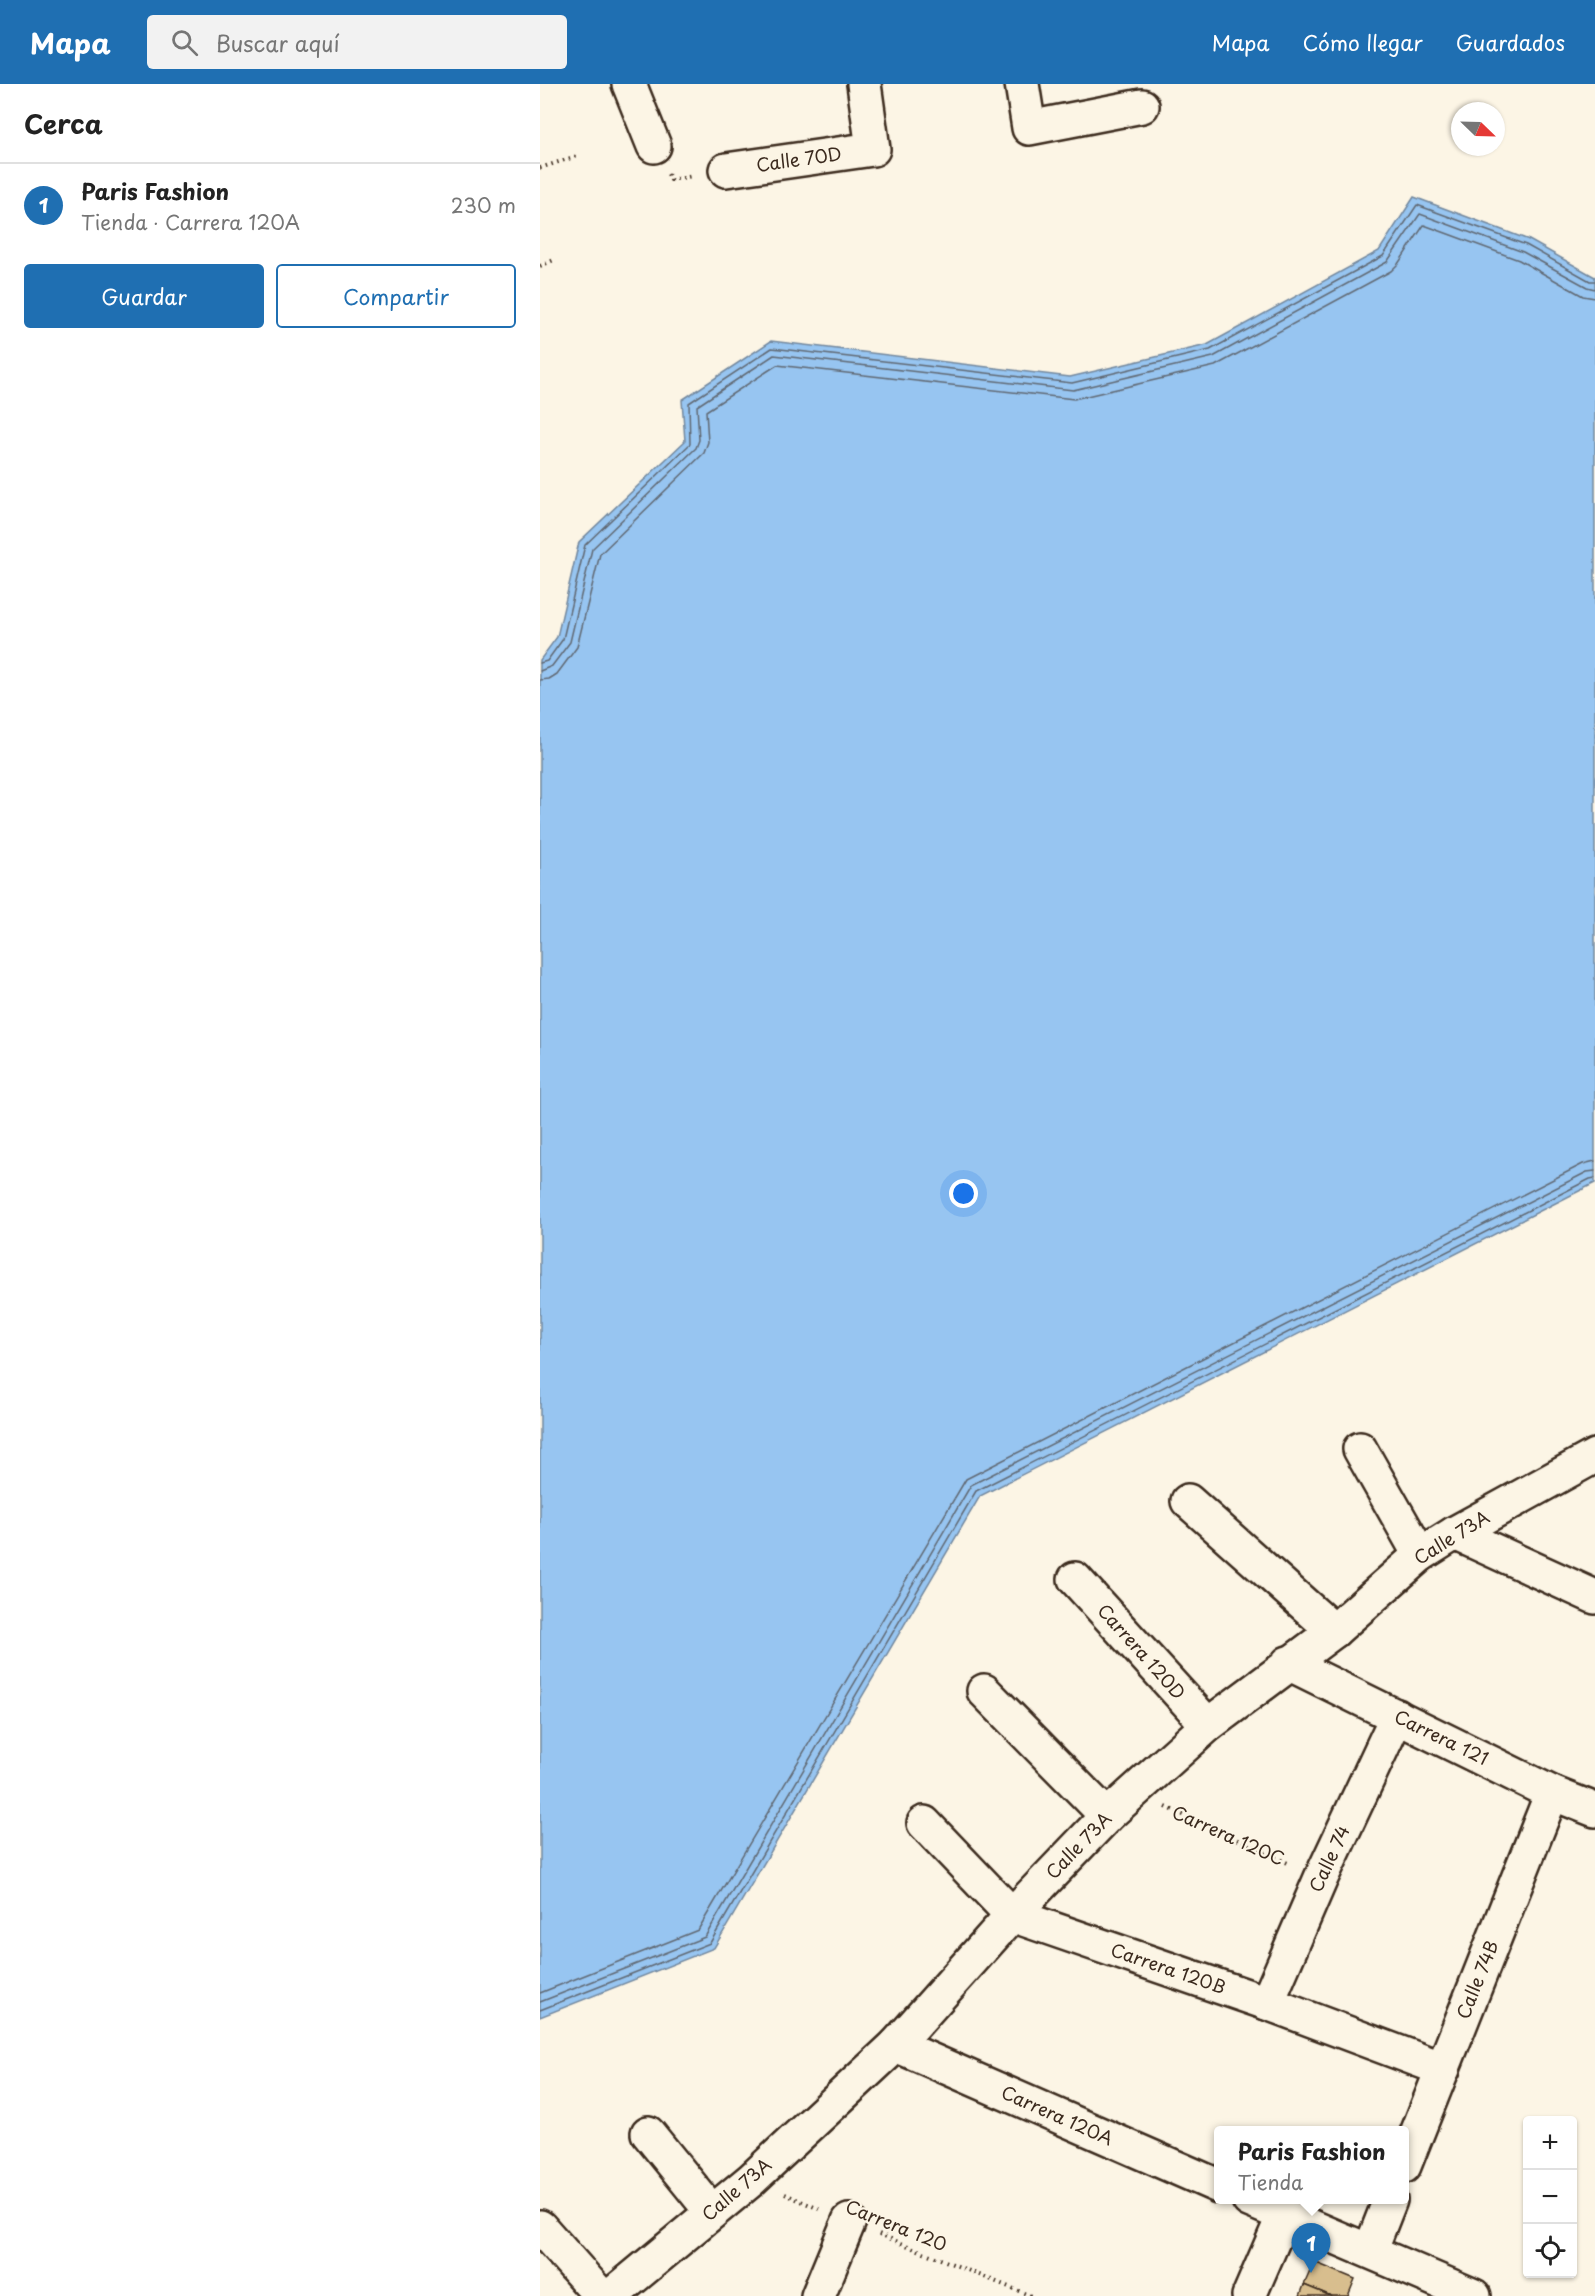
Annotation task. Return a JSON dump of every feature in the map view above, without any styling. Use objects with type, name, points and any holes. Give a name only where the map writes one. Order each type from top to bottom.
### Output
[{"type":"street","points":[[628,84],[654,146]]},
{"type":"street","name":"Calle 70D","points":[[726,170],[873,149],[864,84]]},
{"type":"street","points":[[1022,84],[1029,128],[1142,106]]},
{"type":"street","points":[[1360,1449],[1420,1555]]},
{"type":"street","name":"Calle 73A","points":[[611,2296],[751,2180],[896,2045],[1012,1915],[1107,1816],[1208,1725],[1288,1663],[1334,1631],[1420,1555],[1455,1533],[1595,1456]]},
{"type":"street","points":[[1188,1501],[1334,1631]]},
{"type":"street","points":[[1455,1533],[1595,1597]]},
{"type":"street","name":"Carrera 120D","points":[[1075,1579],[1208,1725]]},
{"type":"street","name":"Carrera 121","points":[[1288,1663],[1552,1793],[1595,1810]]},
{"type":"street","points":[[984,1691],[1107,1816]]},
{"type":"street","name":"Calle 74","points":[[1267,2003],[1321,1878],[1396,1716]]},
{"type":"street","name":"Calle 74B","points":[[1409,2154],[1552,1793]]},
{"type":"street","name":"Carrera 120B","points":[[924,1823],[1012,1915],[1267,2003],[1443,2069]]},
{"type":"street","name":"Carrera 120A","points":[[896,2045],[1214,2184]]},
{"type":"street","points":[[648,2133],[712,2212]]},
{"type":"street","points":[[1260,2204],[1473,2296]]},
{"type":"street","points":[[1370,2251],[1388,2204]]},
{"type":"street","points":[[1249,2296],[1284,2215]]},
{"type":"street","points":[[818,2296],[849,2221]]},
{"type":"street","points":[[540,2227],[601,2296]]},
{"type":"path","points":[[654,146],[671,180],[726,170]]},
{"type":"path","points":[[540,168],[577,156]]},
{"type":"path","points":[[540,266],[554,260]]},
{"type":"path","name":"Carrera 120C","points":[[1134,1793],[1321,1878]]},
{"type":"path","name":"Carrera 120","points":[[751,2180],[1030,2296]]},
{"type":"water","points":[[1414,197],[1529,240],[1595,277],[1595,1183],[980,1496],[714,1948],[540,2017],[540,660],[557,637],[579,542],[685,441],[682,400],[771,341],[1070,377],[1207,345],[1379,251]]},
{"type":"building","points":[[1314,2262],[1355,2279],[1348,2296],[1331,2296],[1304,2285]]},
{"type":"building","points":[[1304,2285],[1331,2296],[1300,2296]]},
{"type":"place","name":"Paris Fashion","points":[[1311,2273]]}]
